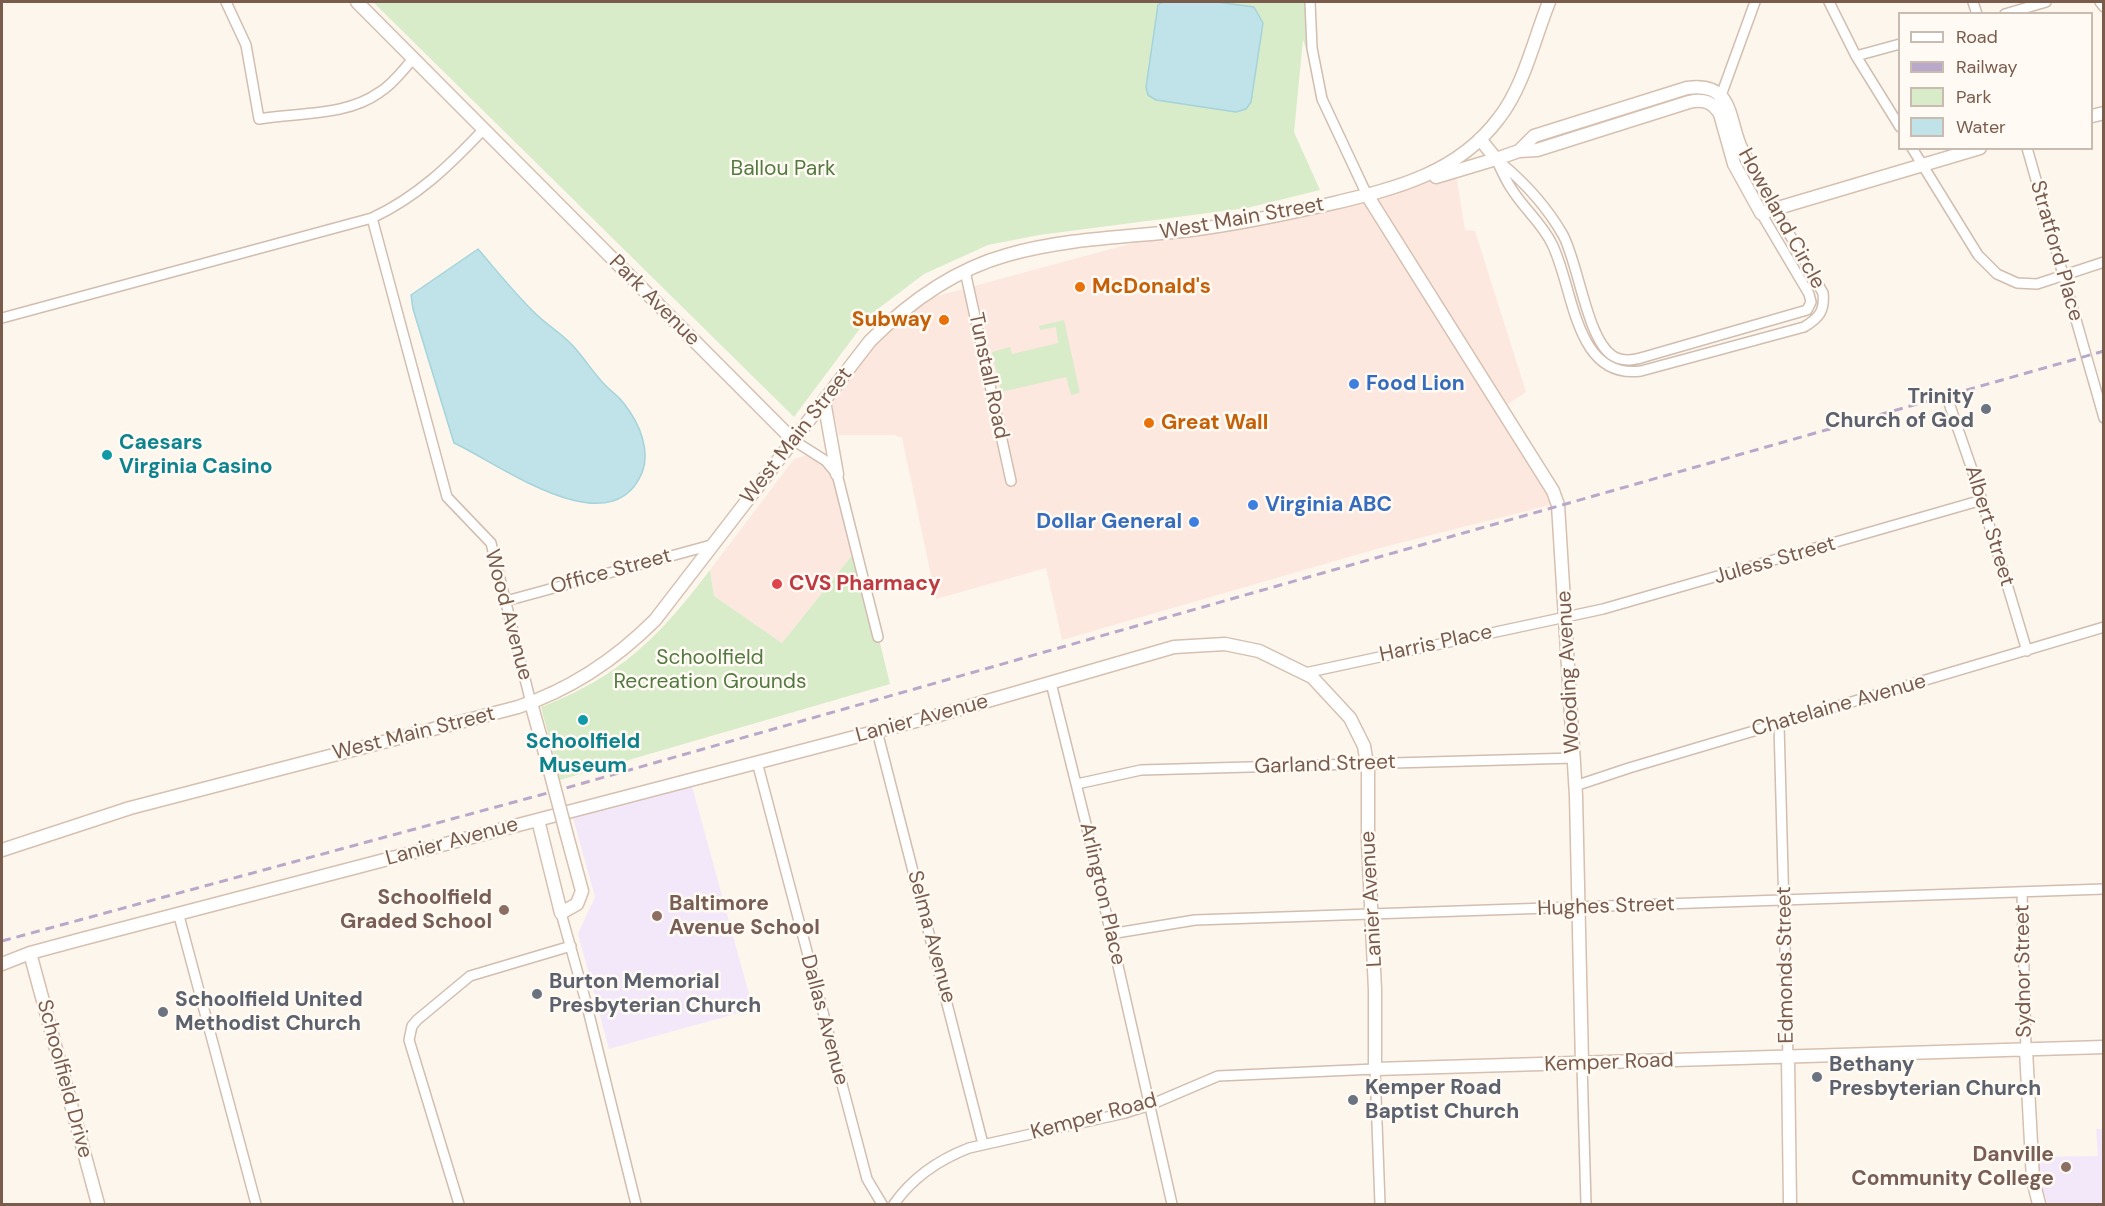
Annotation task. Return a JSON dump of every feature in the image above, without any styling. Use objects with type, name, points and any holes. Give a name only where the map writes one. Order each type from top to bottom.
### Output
[{"type":"street","points":[[226,2],[246,45],[259,119],[311,114],[356,104],[389,86],[413,59]]},
{"type":"street","points":[[1309,2],[1312,48],[1322,99],[1367,195]]},
{"type":"street","name":"West Main Street","points":[[2,850],[130,808],[531,703],[591,674],[618,655],[661,613],[870,341],[889,321],[932,289],[965,271],[1030,249],[1230,225],[1367,195],[1406,184],[1448,165],[1480,140],[1498,119],[1511,98],[1549,2]]},
{"type":"street","points":[[1718,102],[1755,2]]},
{"type":"street","points":[[1829,2],[1856,56],[1898,125]]},
{"type":"street","points":[[2012,12],[2046,2]]},
{"type":"street","points":[[2100,2],[2103,7]]},
{"type":"street","name":"Park Avenue","points":[[361,4],[483,130],[793,440],[826,461],[837,474]]},
{"type":"street","points":[[1856,56],[1898,44]]},
{"type":"street","points":[[1520,151],[1534,136],[1696,87],[1705,88],[1718,102]]},
{"type":"street","points":[[1406,184],[1520,151],[1537,150],[1698,100],[1718,102]]},
{"type":"street","name":"Howeland Circle","points":[[1496,159],[1511,189],[1546,234],[1592,353],[1607,367],[1623,372],[1648,369],[1804,327],[1821,314],[1823,293],[1740,147],[1732,112],[1718,102]]},
{"type":"street","name":"Howeland Circle","points":[[1480,140],[1496,159],[1525,183],[1558,228],[1567,243],[1595,332],[1601,344],[1617,358],[1629,360],[1804,312],[1810,306],[1809,294],[1734,164],[1718,102]]},
{"type":"street","points":[[1609,112],[1614,126]]},
{"type":"street","points":[[2,318],[372,218],[410,198],[434,180],[483,130]]},
{"type":"street","points":[[1913,150],[1978,255],[1996,274],[2027,285],[2064,276],[2103,262]]},
{"type":"street","points":[[1761,213],[1973,150]]},
{"type":"street","name":"Stratford Place","points":[[2028,150],[2103,418]]},
{"type":"street","name":"Wooding Avenue","points":[[1367,195],[1553,491],[1560,515],[1574,758],[1586,1204]]},
{"type":"street","name":"Wood Avenue","points":[[372,218],[447,497],[490,543],[506,601],[582,891],[577,904],[561,913]]},
{"type":"street","points":[[1546,234],[1558,228]]},
{"type":"street","points":[[1797,274],[1811,269]]},
{"type":"street","name":"Tunstall Road","points":[[965,271],[1011,481]]},
{"type":"street","points":[[1566,284],[1579,279]]},
{"type":"street","points":[[1780,319],[1784,332]]},
{"type":"street","points":[[1584,335],[1595,332]]},
{"type":"street","points":[[1644,357],[1648,369]]},
{"type":"street","points":[[824,401],[837,474],[878,637]]},
{"type":"street","name":"Albert Street","points":[[1949,403],[1982,500],[2027,651]]},
{"type":"street","name":"Juless Street","points":[[1567,618],[1982,500]]},
{"type":"street","name":"Office Street","points":[[506,601],[715,544]]},
{"type":"street","name":"Harris Place","points":[[1305,673],[1567,618]]},
{"type":"street","name":"Chatelaine Avenue","points":[[1575,786],[2103,627]]},
{"type":"street","name":"Lanier Avenue","points":[[2,964],[30,953],[179,916],[877,731],[1174,647],[1207,643],[1225,644],[1259,651],[1305,673],[1350,718],[1364,746],[1368,764],[1380,1204]]},
{"type":"street","name":"Arlington Place","points":[[1051,683],[1077,784],[1172,1204]]},
{"type":"street","name":"Edmonds Street","points":[[1779,725],[1785,900],[1790,1204]]},
{"type":"street","name":"Selma Avenue","points":[[877,731],[983,1144]]},
{"type":"street","name":"Garland Street","points":[[1077,784],[1140,770],[1574,758]]},
{"type":"street","name":"Dallas Avenue","points":[[757,762],[867,1179],[882,1204]]},
{"type":"street","points":[[538,820],[636,1204]]},
{"type":"street","name":"Hughes Street","points":[[1110,934],[1195,920],[2103,889]]},
{"type":"street","name":"Sydnor Street","points":[[2022,892],[2026,1050]]},
{"type":"street","points":[[179,916],[256,1204]]},
{"type":"street","points":[[459,1204],[409,1040],[412,1026],[473,975],[571,946]]},
{"type":"street","name":"Schoolfield Drive","points":[[30,953],[98,1204]]},
{"type":"street","name":"Kemper Road","points":[[894,1204],[911,1183],[952,1154],[983,1144],[1150,1106],[1203,1080],[1228,1074],[2103,1047]]},
{"type":"street","points":[[2026,1050],[2033,1180],[2039,1204]]},
{"type":"shaded area","points":[[1451,174],[1457,180],[1465,230],[1475,231],[1526,392],[1502,408],[1558,503],[1380,548],[1062,640],[1046,568],[936,599],[902,438],[895,435],[839,435],[829,394],[911,303],[1170,233]]},
{"type":"shaded area","points":[[814,453],[832,465],[857,549],[782,643],[714,596],[710,570],[794,459]]},
{"type":"shaded area","name":"Baltimore Avenue School","points":[[692,786],[753,1009],[609,1049],[578,934],[595,897],[573,818]]},
{"type":"shaded area","name":"Danville Community College","points":[[2096,1129],[2103,1129],[2103,1204],[2048,1204],[2027,1157],[2098,1156]]},
{"type":"green space","name":"Ballou Park","points":[[373,2],[1308,2],[1312,48],[1329,117],[1303,40],[1294,132],[1320,190],[1247,208],[1039,235],[988,245],[924,274],[870,315],[794,417]]},
{"type":"green space","points":[[1064,320],[1080,393],[1071,395],[1066,377],[1001,392],[992,352],[1010,347],[1012,354],[1058,343],[1056,327],[1040,330],[1039,326]]},
{"type":"green space","name":"Schoolfield Recreation Grounds","points":[[857,549],[890,684],[560,780],[541,707],[594,682],[636,652],[674,615],[710,570],[714,596],[782,643]]},
{"type":"water","points":[[1162,2],[1217,2],[1254,7],[1263,23],[1251,102],[1246,109],[1236,112],[1156,100],[1148,95],[1146,87],[1158,5]]},
{"type":"water","points":[[478,249],[528,306],[570,342],[630,412],[639,428],[645,455],[642,473],[627,494],[605,503],[580,502],[552,494],[454,443],[413,309],[411,295]]},
{"type":"railway","points":[[2,941],[566,788],[2104,351]]},
{"type":"place","name":"McDonald's","points":[[1080,287]]},
{"type":"place","name":"Subway","points":[[944,320]]},
{"type":"place","name":"Food Lion","points":[[1354,384]]},
{"type":"place","name":"Trinity Church of God","points":[[1986,409]]},
{"type":"place","name":"Great Wall","points":[[1149,423]]},
{"type":"place","name":"Caesars Virginia Casino","points":[[107,455]]},
{"type":"place","name":"Virginia ABC","points":[[1253,505]]},
{"type":"place","name":"Dollar General","points":[[1194,522]]},
{"type":"place","name":"CVS Pharmacy","points":[[777,584]]},
{"type":"place","name":"Schoolfield Museum","points":[[583,720]]},
{"type":"place","name":"Schoolfield Graded School","points":[[504,910]]},
{"type":"place","name":"Baltimore Avenue School","points":[[657,916]]},
{"type":"place","name":"Burton Memorial Presbyterian Church","points":[[537,994]]},
{"type":"place","name":"Schoolfield United Methodist Church","points":[[163,1012]]},
{"type":"place","name":"Bethany Presbyterian Church","points":[[1817,1077]]},
{"type":"place","name":"Kemper Road Baptist Church","points":[[1353,1100]]},
{"type":"place","name":"Danville Community College","points":[[2066,1167]]}]
